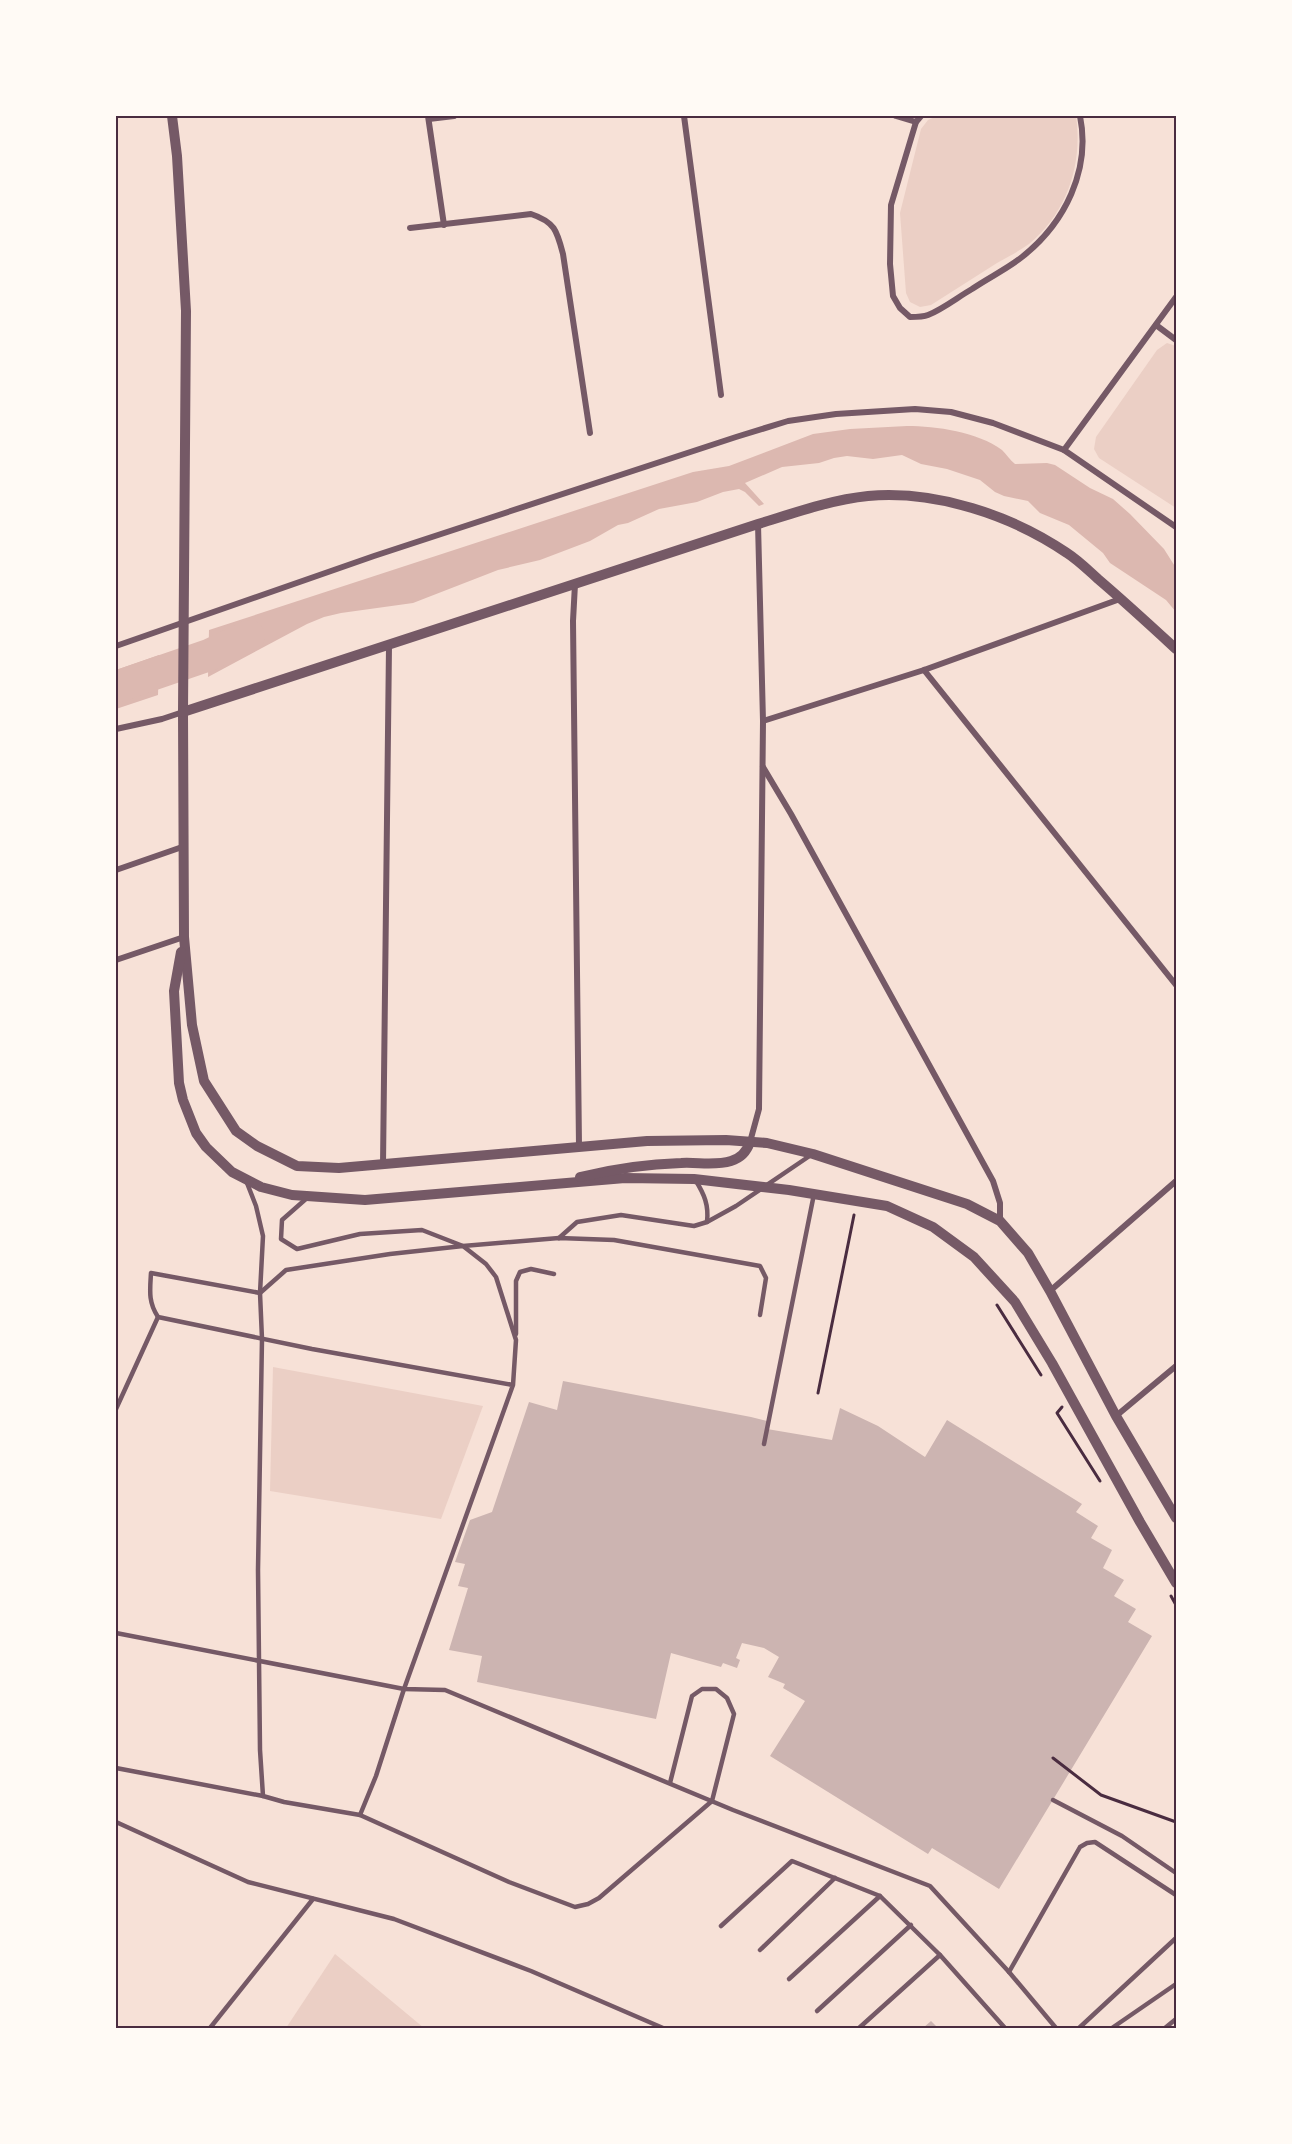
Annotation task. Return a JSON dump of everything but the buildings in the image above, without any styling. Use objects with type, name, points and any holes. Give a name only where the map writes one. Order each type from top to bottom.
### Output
[{"type":"street","points":[[172,116],[177,156],[186,311],[184,937],[192,1025],[204,1081],[236,1131],[257,1146],[297,1166],[339,1168],[383,1166],[647,1141],[702,1139],[767,1143],[813,1154],[967,1203],[1000,1221],[1028,1253],[1116,1416],[1176,1518]]},
{"type":"street","points":[[444,225],[428,117],[454,116]]},
{"type":"street","points":[[684,116],[721,395]]},
{"type":"street","points":[[896,116],[916,122]]},
{"type":"street","points":[[921,116],[916,122],[891,205],[890,264],[893,296],[900,308],[910,317],[927,316],[983,282],[1022,257],[1051,230],[1070,200],[1081,166],[1080,116]]},
{"type":"street","points":[[410,228],[531,214],[547,219],[558,233],[563,254],[590,432]]},
{"type":"street","points":[[1064,450],[1176,297]]},
{"type":"street","points":[[1156,325],[1176,340]]},
{"type":"street","points":[[116,646],[374,556],[788,422],[876,410],[915,409],[951,412],[993,423],[1064,450],[1176,527]]},
{"type":"street","points":[[116,729],[162,719],[758,524],[831,502],[870,496],[912,497],[946,502],[989,514],[1033,532],[1068,553],[1176,649]]},
{"type":"street","points":[[545,1185],[618,1167],[682,1163],[718,1164],[740,1156],[750,1142],[759,1109],[763,721],[758,524]]},
{"type":"street","points":[[575,584],[573,621],[579,1146]]},
{"type":"street","points":[[763,721],[924,670],[1121,598]]},
{"type":"street","points":[[383,1166],[389,646]]},
{"type":"street","points":[[924,670],[1176,985]]},
{"type":"street","points":[[762,765],[988,1171],[1000,1203],[1000,1221]]},
{"type":"street","points":[[116,870],[185,846]]},
{"type":"street","points":[[116,960],[184,937]]},
{"type":"street","points":[[184,937],[174,991],[179,1083],[196,1133],[206,1147],[232,1172],[276,1192],[365,1200],[625,1178],[694,1179],[887,1206],[933,1227],[974,1257],[1015,1302],[1176,1583]]},
{"type":"street","points":[[1050,1291],[1176,1181]]},
{"type":"street","points":[[1116,1416],[1176,1366]]},
{"type":"lane","points":[[559,1238],[578,1222],[621,1215],[694,1226],[736,1206],[813,1154]]},
{"type":"lane","points":[[694,1179],[707,1201],[709,1212],[707,1221]]},
{"type":"lane","points":[[246,1180],[256,1206],[263,1236],[260,1293],[262,1339],[259,1661],[263,1796]]},
{"type":"lane","points":[[764,1444],[814,1194]]},
{"type":"lane","points":[[309,1196],[282,1220],[281,1239],[297,1249],[360,1234],[422,1230],[463,1246],[486,1264],[496,1277],[516,1340]]},
{"type":"lane","points":[[260,1293],[286,1270],[390,1254],[559,1238],[614,1240],[760,1266],[766,1278],[760,1315]]},
{"type":"lane","points":[[360,1815],[376,1776],[404,1689],[513,1385],[516,1281],[520,1272],[531,1269],[554,1274]]},
{"type":"lane","points":[[260,1293],[151,1273],[149,1297],[158,1317],[262,1339],[513,1385]]},
{"type":"lane","points":[[116,1409],[158,1317]]},
{"type":"lane","points":[[116,1633],[404,1689],[446,1690],[670,1783],[930,1886],[1009,1972],[1056,2028]]},
{"type":"lane","points":[[116,1768],[360,1815],[509,1882],[575,1907],[599,1898],[712,1800],[734,1714],[727,1698],[716,1689],[702,1689],[692,1696],[670,1783]]},
{"type":"lane","points":[[1053,1800],[1122,1836],[1176,1873]]},
{"type":"lane","points":[[116,1822],[248,1882],[394,1919],[531,1971],[663,2028]]},
{"type":"lane","points":[[1009,1972],[1080,1847],[1087,1843],[1095,1842],[1176,1895]]},
{"type":"lane","points":[[721,1926],[792,1861],[880,1896],[940,1955],[1005,2028]]},
{"type":"lane","points":[[760,1950],[835,1878]]},
{"type":"lane","points":[[789,1979],[880,1896]]},
{"type":"lane","points":[[210,2028],[312,1899]]},
{"type":"lane","points":[[817,2011],[911,1925]]},
{"type":"lane","points":[[1079,2028],[1176,1938]]},
{"type":"lane","points":[[859,2028],[940,1955]]},
{"type":"lane","points":[[1112,2028],[1176,1984]]},
{"type":"lane","points":[[1165,2028],[1176,2019]]},
{"type":"path","points":[[818,1393],[856,1201]]},
{"type":"path","points":[[1053,1758],[1101,1795],[1176,1822]]},
{"type":"shaded area","points":[[937,116],[1076,116],[1077,152],[1069,186],[1062,203],[1042,232],[1025,247],[931,305],[920,307],[910,302],[906,293],[900,213],[921,129],[928,120]]},
{"type":"shaded area","points":[[1167,343],[1176,346],[1176,508],[1099,458],[1094,449],[1096,437],[1157,350]]},
{"type":"shaded area","points":[[931,427],[969,434],[1002,450],[1015,464],[1055,465],[1090,488],[1113,499],[1164,549],[1176,568],[1176,612],[1166,600],[1110,563],[1103,553],[1069,525],[1040,513],[1028,501],[1004,496],[980,480],[947,469],[921,464],[902,455],[873,459],[847,456],[819,463],[782,467],[745,483],[764,504],[759,506],[739,489],[723,492],[697,502],[659,509],[618,525],[590,541],[540,560],[498,570],[413,603],[324,617],[208,677],[209,630],[693,472],[729,466],[813,434],[850,429]]},
{"type":"shaded area","points":[[159,655],[158,695],[116,709],[116,670]]},
{"type":"shaded area","points":[[273,1367],[483,1406],[441,1519],[270,1491]]},
{"type":"shaded area","points":[[335,1954],[424,2028],[286,2028]]},
{"type":"waterway","points":[[116,687],[209,655],[249,636]]}]
